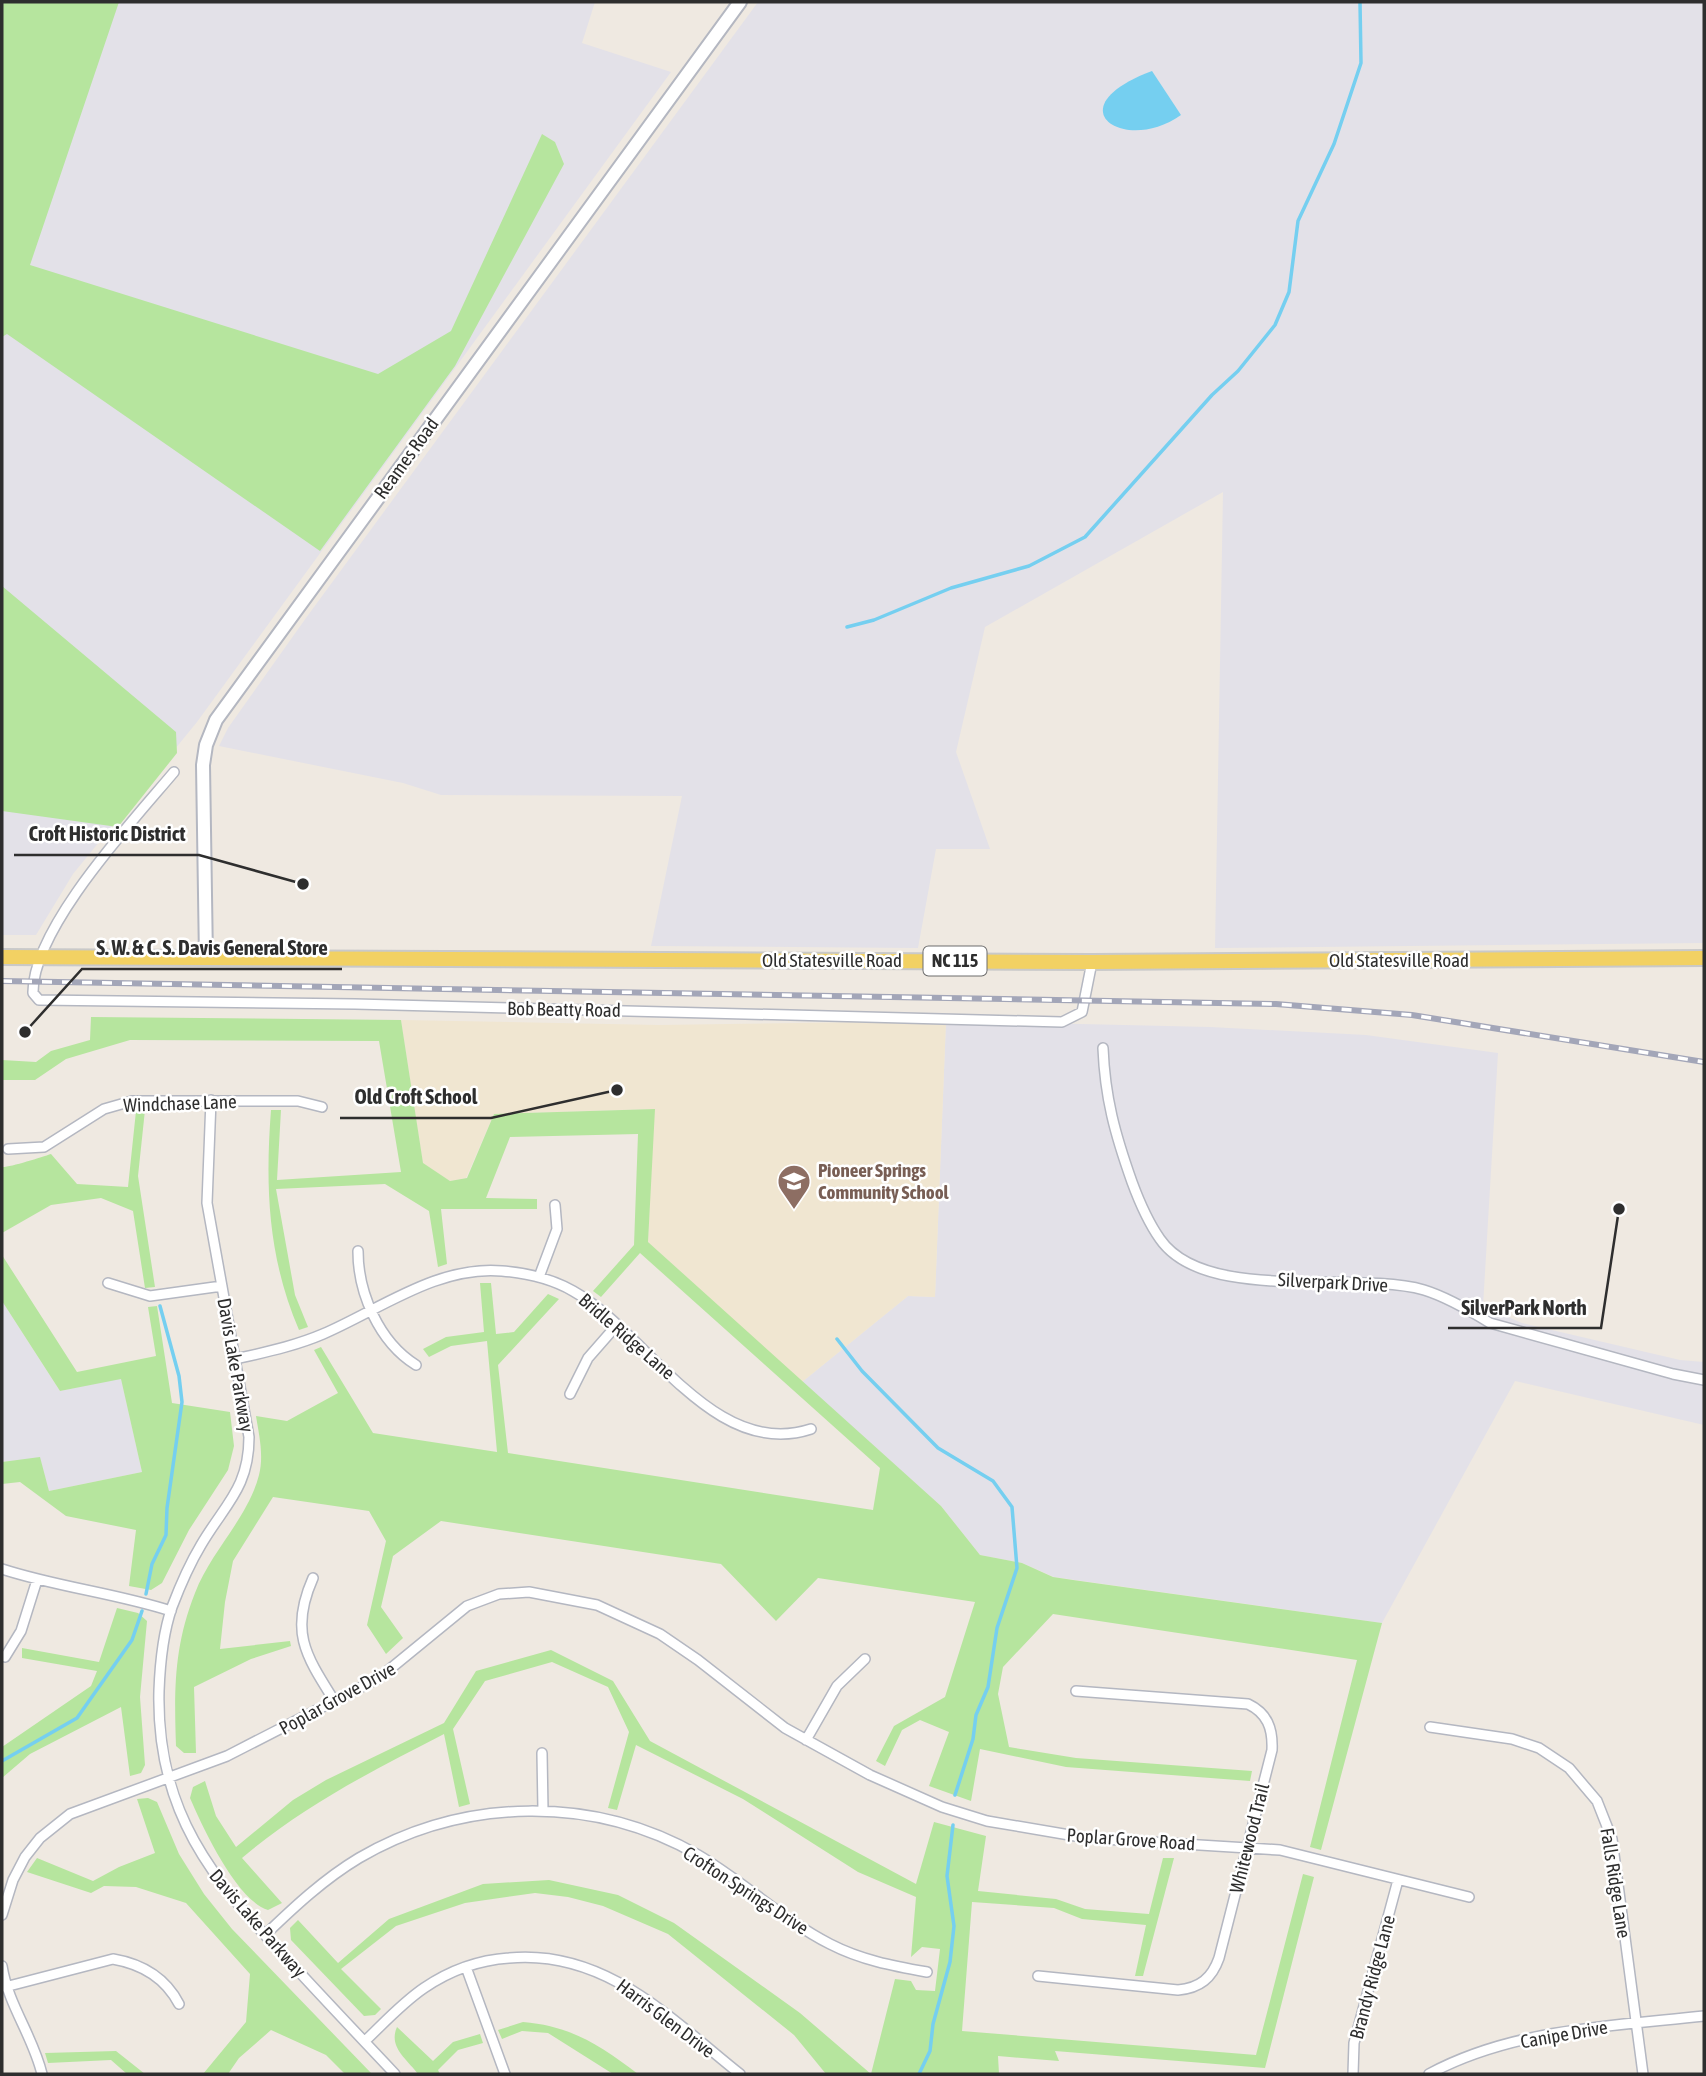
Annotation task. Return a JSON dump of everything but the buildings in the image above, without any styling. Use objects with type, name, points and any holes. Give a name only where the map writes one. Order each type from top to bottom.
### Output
[{"type":"main road","name":"Reames Road","points":[[206,959],[203,765],[206,745],[216,720],[740,2]]},
{"type":"main road","name":"Old Statesville Road","points":[[2,957],[1092,962],[1704,958]]},
{"type":"street","points":[[41,957],[85,882],[173,772]]},
{"type":"street","name":"Bob Beatty Road","points":[[41,957],[33,975],[33,993],[43,1001],[368,1004],[1062,1022],[1082,1012],[1092,962]]},
{"type":"street","name":"Silverpark Drive","points":[[1103,1048],[1105,1091],[1113,1130],[1138,1199],[1161,1241],[1192,1264],[1209,1273],[1241,1278],[1337,1281],[1424,1290],[1466,1308],[1490,1323],[1673,1374],[1704,1380]]},
{"type":"street","name":"Davis Lake Parkway","points":[[211,1100],[208,1203],[249,1437],[247,1469],[236,1492],[201,1544],[171,1611],[160,1671],[159,1705],[168,1777],[184,1824],[215,1878],[396,2074]]},
{"type":"street","name":"Windchase Lane","points":[[8,1149],[44,1147],[116,1104],[132,1101],[298,1101],[322,1107]]},
{"type":"street","points":[[539,1277],[557,1229],[555,1205]]},
{"type":"street","points":[[358,1251],[362,1287],[372,1311],[394,1349],[416,1365]]},
{"type":"street","name":"Bridle Ridge Lane","points":[[236,1359],[296,1344],[447,1277],[467,1272],[502,1271],[539,1277],[579,1294],[733,1425],[776,1434],[811,1429]]},
{"type":"street","points":[[108,1283],[150,1296],[222,1286]]},
{"type":"street","points":[[570,1394],[588,1358],[616,1326]]},
{"type":"street","points":[[2,1569],[37,1580],[129,1597],[171,1611]]},
{"type":"street","points":[[313,1578],[300,1611],[301,1636],[314,1668],[335,1702]]},
{"type":"street","points":[[5,1657],[21,1631],[37,1580]]},
{"type":"street","name":"Poplar Grove Drive","points":[[2,1915],[13,1880],[24,1857],[54,1825],[93,1803],[227,1756],[335,1702],[402,1663],[467,1606],[499,1594],[529,1592],[597,1605],[660,1634],[785,1728],[806,1740]]},
{"type":"street","points":[[806,1740],[837,1686],[865,1660]]},
{"type":"street","name":"Whitewood Trail","points":[[1038,1976],[1178,1990],[1199,1985],[1212,1975],[1219,1958],[1272,1750],[1271,1727],[1260,1710],[1248,1704],[1076,1691]]},
{"type":"street","name":"Falls Ridge Lane","points":[[1430,1727],[1512,1739],[1539,1748],[1569,1768],[1592,1793],[1605,1816],[1612,1839],[1643,2074]]},
{"type":"street","name":"Poplar Grove Road","points":[[806,1740],[904,1791],[987,1821],[1118,1841],[1247,1845],[1280,1850],[1469,1898]]},
{"type":"street","points":[[542,1754],[543,1810]]},
{"type":"street","name":"Crofton Springs Drive","points":[[265,1935],[324,1881],[385,1844],[458,1819],[486,1813],[543,1810],[608,1819],[662,1837],[716,1867],[828,1943],[863,1958],[927,1972]]},
{"type":"street","name":"Brandy Ridge Lane","points":[[1353,2074],[1354,2043],[1398,1880]]},
{"type":"street","name":"Harris Glen Drive","points":[[365,2041],[426,1987],[466,1967],[521,1956],[584,1965],[607,1974],[640,1995],[740,2074]]},
{"type":"street","points":[[5,1987],[113,1959],[129,1962],[149,1971],[173,1993],[179,2004]]},
{"type":"street","points":[[2,1966],[5,1987],[34,2048],[42,2074]]},
{"type":"street","points":[[466,1967],[505,2074]]},
{"type":"street","name":"Canipe Drive","points":[[1429,2074],[1501,2046],[1548,2034],[1704,2016]]},
{"type":"shaded area","points":[[2,2],[595,2],[582,43],[671,72],[197,722],[73,874],[36,935],[2,935]]},
{"type":"shaded area","points":[[758,2],[1704,2],[1704,943],[1215,948],[1223,492],[985,627],[956,752],[990,849],[936,849],[918,948],[651,946],[682,796],[441,795],[403,783],[219,746],[228,728],[306,618]]},
{"type":"shaded area","name":"Pioneer Springs Community School","points":[[401,1020],[659,1025],[946,1021],[935,1297],[908,1296],[802,1382],[648,1242],[654,1109],[494,1114],[466,1178],[450,1181],[423,1164]]},
{"type":"shaded area","points":[[946,1021],[1210,1027],[1366,1035],[1498,1053],[1483,1306],[1522,1323],[1680,1360],[1704,1362],[1704,1425],[1515,1381],[1382,1623],[1054,1577],[1022,1563],[980,1555],[941,1506],[802,1382],[908,1296],[935,1297]]},
{"type":"shaded area","points":[[2,1301],[60,1391],[121,1378],[142,1472],[49,1491],[40,1458],[2,1462]]},
{"type":"green space","points":[[2,2],[119,2],[30,265],[378,374],[451,331],[542,134],[555,142],[564,164],[455,366],[320,551],[7,334],[2,337]]},
{"type":"green space","points":[[2,586],[176,732],[177,753],[118,827],[2,811]]},
{"type":"green space","points":[[91,1017],[401,1020],[423,1163],[450,1181],[467,1178],[494,1114],[655,1109],[648,1242],[941,1506],[980,1555],[1022,1563],[1053,1577],[1382,1623],[1321,1850],[1310,1847],[1357,1660],[1053,1614],[1003,1667],[998,1694],[1009,1747],[1076,1758],[1252,1771],[1250,1781],[1066,1767],[980,1749],[971,1801],[929,1786],[949,1732],[920,1720],[902,1730],[885,1766],[876,1761],[894,1726],[945,1697],[975,1602],[818,1578],[776,1621],[721,1564],[441,1521],[393,1556],[381,1607],[403,1638],[386,1654],[367,1625],[386,1541],[369,1511],[273,1497],[233,1561],[220,1649],[290,1641],[291,1646],[251,1659],[194,1687],[196,1753],[184,1753],[176,1746],[175,1706],[179,1650],[188,1612],[210,1563],[254,1491],[261,1460],[256,1416],[287,1421],[338,1393],[314,1350],[321,1347],[373,1433],[497,1452],[487,1341],[451,1346],[429,1357],[423,1349],[446,1337],[484,1332],[480,1283],[491,1283],[496,1334],[514,1332],[548,1294],[559,1299],[498,1365],[508,1453],[873,1510],[880,1468],[640,1253],[601,1297],[593,1291],[634,1245],[638,1134],[510,1137],[486,1198],[537,1199],[537,1209],[441,1209],[447,1264],[438,1267],[429,1211],[385,1184],[276,1189],[295,1295],[308,1327],[299,1330],[281,1276],[271,1222],[268,1167],[271,1110],[281,1110],[277,1180],[401,1172],[379,1041],[130,1040],[66,1059],[35,1080],[2,1080],[2,1060],[36,1062],[51,1051],[90,1040]]},
{"type":"green space","points":[[145,1110],[138,1176],[155,1287],[145,1288],[133,1211],[101,1198],[51,1205],[2,1233],[2,1167],[51,1154],[77,1184],[128,1187],[136,1111]]},
{"type":"green space","points":[[2,1255],[77,1372],[156,1356],[148,1307],[157,1306],[172,1403],[230,1412],[234,1446],[228,1470],[189,1530],[162,1583],[151,1590],[129,1586],[136,1530],[66,1516],[20,1482],[2,1484],[2,1462],[40,1457],[49,1491],[142,1472],[121,1379],[60,1391],[2,1301]]},
{"type":"green space","points":[[117,1608],[138,1613],[147,1621],[140,1697],[145,1765],[141,1773],[130,1776],[121,1707],[30,1754],[2,1778],[2,1747],[91,1686],[97,1671],[22,1658],[22,1648],[99,1662]]},
{"type":"green space","points":[[551,1650],[613,1681],[650,1741],[916,1884],[934,1822],[986,1836],[978,1891],[1056,1899],[1085,1909],[1149,1914],[1163,1858],[1174,1858],[1143,1976],[1135,1976],[1146,1925],[1082,1919],[1054,1908],[972,1902],[962,2031],[1256,2055],[1303,1874],[1314,1877],[1265,2068],[1055,2051],[1059,2061],[998,2056],[999,2074],[871,2074],[895,1979],[911,1981],[916,1990],[935,1991],[940,1949],[922,1947],[911,1957],[916,1897],[858,1872],[743,1799],[636,1745],[617,1810],[608,1808],[629,1732],[608,1687],[552,1662],[485,1681],[453,1729],[470,1804],[459,1807],[444,1734],[314,1806],[242,1858],[282,1903],[268,1910],[256,1904],[233,1879],[212,1844],[190,1798],[193,1787],[205,1781],[216,1816],[236,1847],[293,1800],[326,1780],[444,1723],[476,1671]]},
{"type":"green space","points":[[148,1798],[157,1802],[179,1854],[204,1894],[232,1929],[372,2074],[345,2074],[326,2055],[271,2030],[239,2058],[228,2074],[203,2074],[246,2022],[250,1974],[186,1903],[136,1887],[104,1886],[91,1893],[27,1872],[37,1858],[93,1881],[155,1853],[137,1799]]},
{"type":"green space","points":[[549,1880],[618,1895],[674,1923],[800,2013],[871,2074],[826,2074],[794,2035],[668,1934],[603,1906],[568,1897],[535,1893],[465,1903],[396,1926],[341,1969],[381,2009],[375,2015],[364,2016],[291,1940],[290,1928],[298,1920],[338,1963],[389,1919],[483,1884]]},
{"type":"green space","points":[[523,2022],[556,2028],[584,2039],[638,2074],[613,2074],[548,2033],[522,2031],[502,2039],[498,2030]]},
{"type":"green space","points":[[397,2027],[433,2061],[453,2042],[480,2034],[483,2043],[458,2050],[438,2070],[440,2074],[418,2074],[397,2047]]},
{"type":"green space","points":[[116,2051],[145,2074],[127,2074],[111,2060],[48,2063],[45,2053]]},
{"type":"water","points":[[1152,71],[1181,115],[1160,126],[1139,130],[1121,128],[1108,122],[1103,112],[1107,99],[1123,85]]},
{"type":"waterway","points":[[847,627],[874,620],[951,588],[1029,566],[1085,537],[1212,395],[1238,371],[1275,325],[1289,292],[1298,221],[1334,144],[1361,63],[1360,2]]},
{"type":"waterway","points":[[146,1594],[152,1564],[166,1535],[167,1508],[182,1402],[179,1376],[160,1306]]},
{"type":"waterway","points":[[837,1339],[862,1371],[938,1448],[993,1481],[1012,1507],[1017,1568],[997,1628],[988,1687],[976,1715],[973,1739],[955,1795]]},
{"type":"waterway","points":[[2,1761],[77,1718],[132,1640],[142,1611]]},
{"type":"waterway","points":[[919,2074],[930,2051],[933,2024],[950,1962],[954,1926],[947,1876],[953,1825]]},
{"type":"railway","points":[[2,981],[1276,1004],[1412,1015],[1704,1062]]},
{"type":"place","name":"Croft Historic District","points":[[303,884]]},
{"type":"place","name":"S. W. & C. S. Davis General Store","points":[[25,1032]]},
{"type":"place","name":"Old Croft School","points":[[617,1090]]},
{"type":"place","name":"SilverPark North","points":[[1619,1209]]},
{"type":"place","name":"Pioneer Springs Community School","points":[[794,1211]]}]
